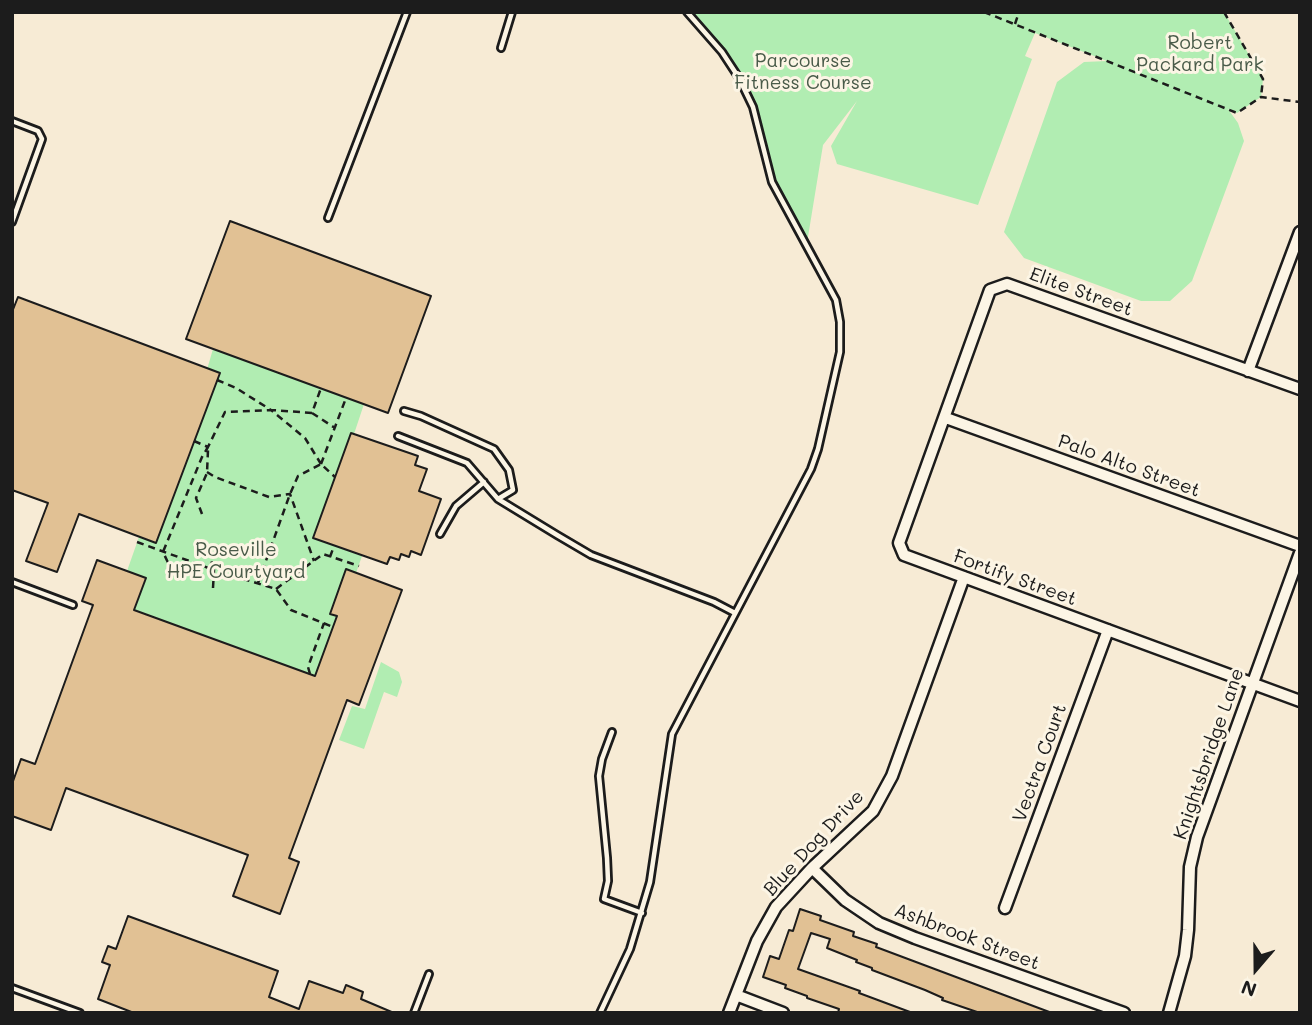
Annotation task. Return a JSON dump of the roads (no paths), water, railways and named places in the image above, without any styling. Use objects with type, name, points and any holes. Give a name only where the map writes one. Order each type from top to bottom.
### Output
[{"type":"street","points":[[1300,232],[1248,371],[1300,389]]},
{"type":"street","name":"Elite Street","points":[[946,418],[990,290],[1007,284],[1248,371]]},
{"type":"street","name":"Palo Alto Street","points":[[946,418],[1300,546]]},
{"type":"street","name":"Fortify Street","points":[[946,418],[899,543],[904,555],[1300,701]]},
{"type":"street","name":"Knightsbridge Lane","points":[[1168,1013],[1185,956],[1192,854],[1300,553]]},
{"type":"street","name":"Blue Dog Drive","points":[[729,1013],[757,941],[776,907],[812,868],[873,811],[892,776],[964,578]]},
{"type":"street","name":"Vectra Court","points":[[1004,908],[1108,630]]},
{"type":"street","name":"Ashbrook Street","points":[[812,868],[845,900],[879,923],[1124,1013]]},
{"type":"street","points":[[736,995],[783,1013]]},
{"type":"lane","points":[[328,218],[407,12]]},
{"type":"lane","points":[[501,48],[513,12]]},
{"type":"lane","points":[[600,1013],[630,950],[650,882],[671,734],[811,469],[840,352],[840,322],[836,300],[772,182],[753,107],[722,52],[687,12]]},
{"type":"lane","points":[[12,121],[37,131],[42,139],[12,222]]},
{"type":"lane","points":[[404,411],[494,449],[509,470],[513,490],[498,499]]},
{"type":"lane","points":[[398,436],[467,463],[498,499],[591,555],[735,613]]},
{"type":"lane","points":[[440,534],[456,506],[484,482]]},
{"type":"lane","points":[[12,582],[73,605]]},
{"type":"lane","points":[[612,732],[599,776],[605,815],[608,870],[604,899],[642,913]]},
{"type":"lane","points":[[414,1013],[429,974]]},
{"type":"lane","points":[[12,988],[80,1013]]},
{"type":"park label","name":"Robert Packard Park","points":[[1200,54]]},
{"type":"park label","name":"Parcourse Fitness Course","points":[[803,72]]},
{"type":"park label","name":"Roseville HPE Courtyard","points":[[236,561]]}]
